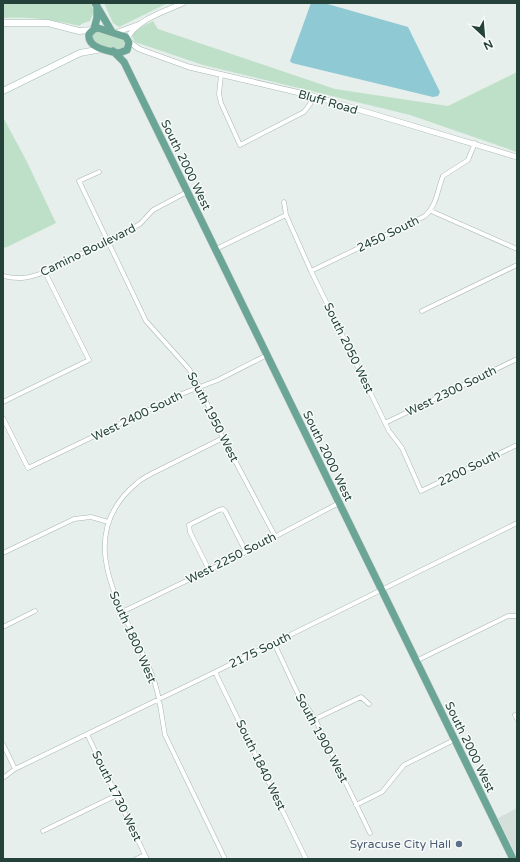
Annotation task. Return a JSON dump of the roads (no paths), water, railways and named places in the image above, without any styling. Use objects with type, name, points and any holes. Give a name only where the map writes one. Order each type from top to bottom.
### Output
[{"type":"main road","points":[[80,53],[89,40],[97,21],[96,4]]},
{"type":"main road","points":[[96,4],[114,32]]},
{"type":"main road","points":[[3,23],[48,23],[75,30],[101,28],[114,32],[128,40],[124,62]]},
{"type":"main road","points":[[75,30],[89,40],[93,45],[103,49],[119,53],[126,50]]},
{"type":"main road","points":[[3,90],[80,53],[93,49],[103,49]]},
{"type":"main road","name":"South 2000 West","points":[[112,51],[124,62],[513,859]]},
{"type":"street","points":[[114,32],[141,23],[183,3]]},
{"type":"street","points":[[128,40],[131,32],[141,23]]},
{"type":"street","name":"Bluff Road","points":[[128,40],[139,49],[178,63],[221,75],[313,96],[372,115],[475,143],[517,157]]},
{"type":"street","name":"Bluff Road","points":[[126,50],[139,49]]},
{"type":"street","points":[[221,75],[219,94],[221,103],[240,145],[304,112],[310,104],[313,96]]},
{"type":"street","name":"2450 South","points":[[311,272],[425,216],[431,210],[443,176],[468,160],[475,143]]},
{"type":"street","name":"South 1950 West","points":[[99,172],[79,181],[107,241],[146,321],[189,369],[199,386],[223,438],[274,536]]},
{"type":"street","name":"Camino Boulevard","points":[[3,276],[23,279],[44,272],[140,224],[154,210],[187,192]]},
{"type":"street","name":"South 2050 West","points":[[284,202],[286,215],[311,272],[385,423],[402,448],[421,491]]},
{"type":"street","points":[[431,210],[517,249]]},
{"type":"street","points":[[216,249],[286,215]]},
{"type":"street","points":[[422,311],[517,265]]},
{"type":"street","points":[[3,402],[89,360],[44,272]]},
{"type":"street","name":"West 2400 South","points":[[3,418],[28,468],[199,386],[218,380],[267,355]]},
{"type":"street","name":"West 2300 South","points":[[385,423],[517,359]]},
{"type":"street","points":[[3,553],[74,519],[91,517],[108,522],[122,498],[138,482],[223,438]]},
{"type":"street","name":"2200 South","points":[[421,491],[517,445]]},
{"type":"street","name":"West 2250 South","points":[[122,612],[246,552],[339,503]]},
{"type":"street","points":[[209,570],[190,532],[190,526],[219,510],[225,511],[246,552]]},
{"type":"street","name":"South 1800 West","points":[[108,522],[104,554],[111,587],[150,670],[163,712],[165,735],[225,859]]},
{"type":"street","name":"2175 South","points":[[3,778],[15,769],[381,591],[517,523]]},
{"type":"street","points":[[3,627],[35,611]]},
{"type":"street","points":[[416,661],[508,616],[517,616]]},
{"type":"street","name":"South 1900 West","points":[[274,643],[298,694],[314,719],[370,833]]},
{"type":"street","name":"South 1840 West","points":[[215,672],[306,859]]},
{"type":"street","points":[[314,719],[361,697],[369,704]]},
{"type":"street","name":"South 1730 West","points":[[87,734],[146,857]]},
{"type":"street","points":[[356,805],[382,792],[404,765],[454,740]]},
{"type":"street","points":[[3,744],[15,769]]},
{"type":"street","points":[[43,832],[117,795]]},
{"type":"street","points":[[136,859],[146,857]]},
{"type":"water","points":[[311,3],[324,3],[408,27],[440,92],[438,96],[433,97],[292,63],[290,61]]},
{"type":"place","name":"Syracuse City Hall","points":[[459,844]]}]
